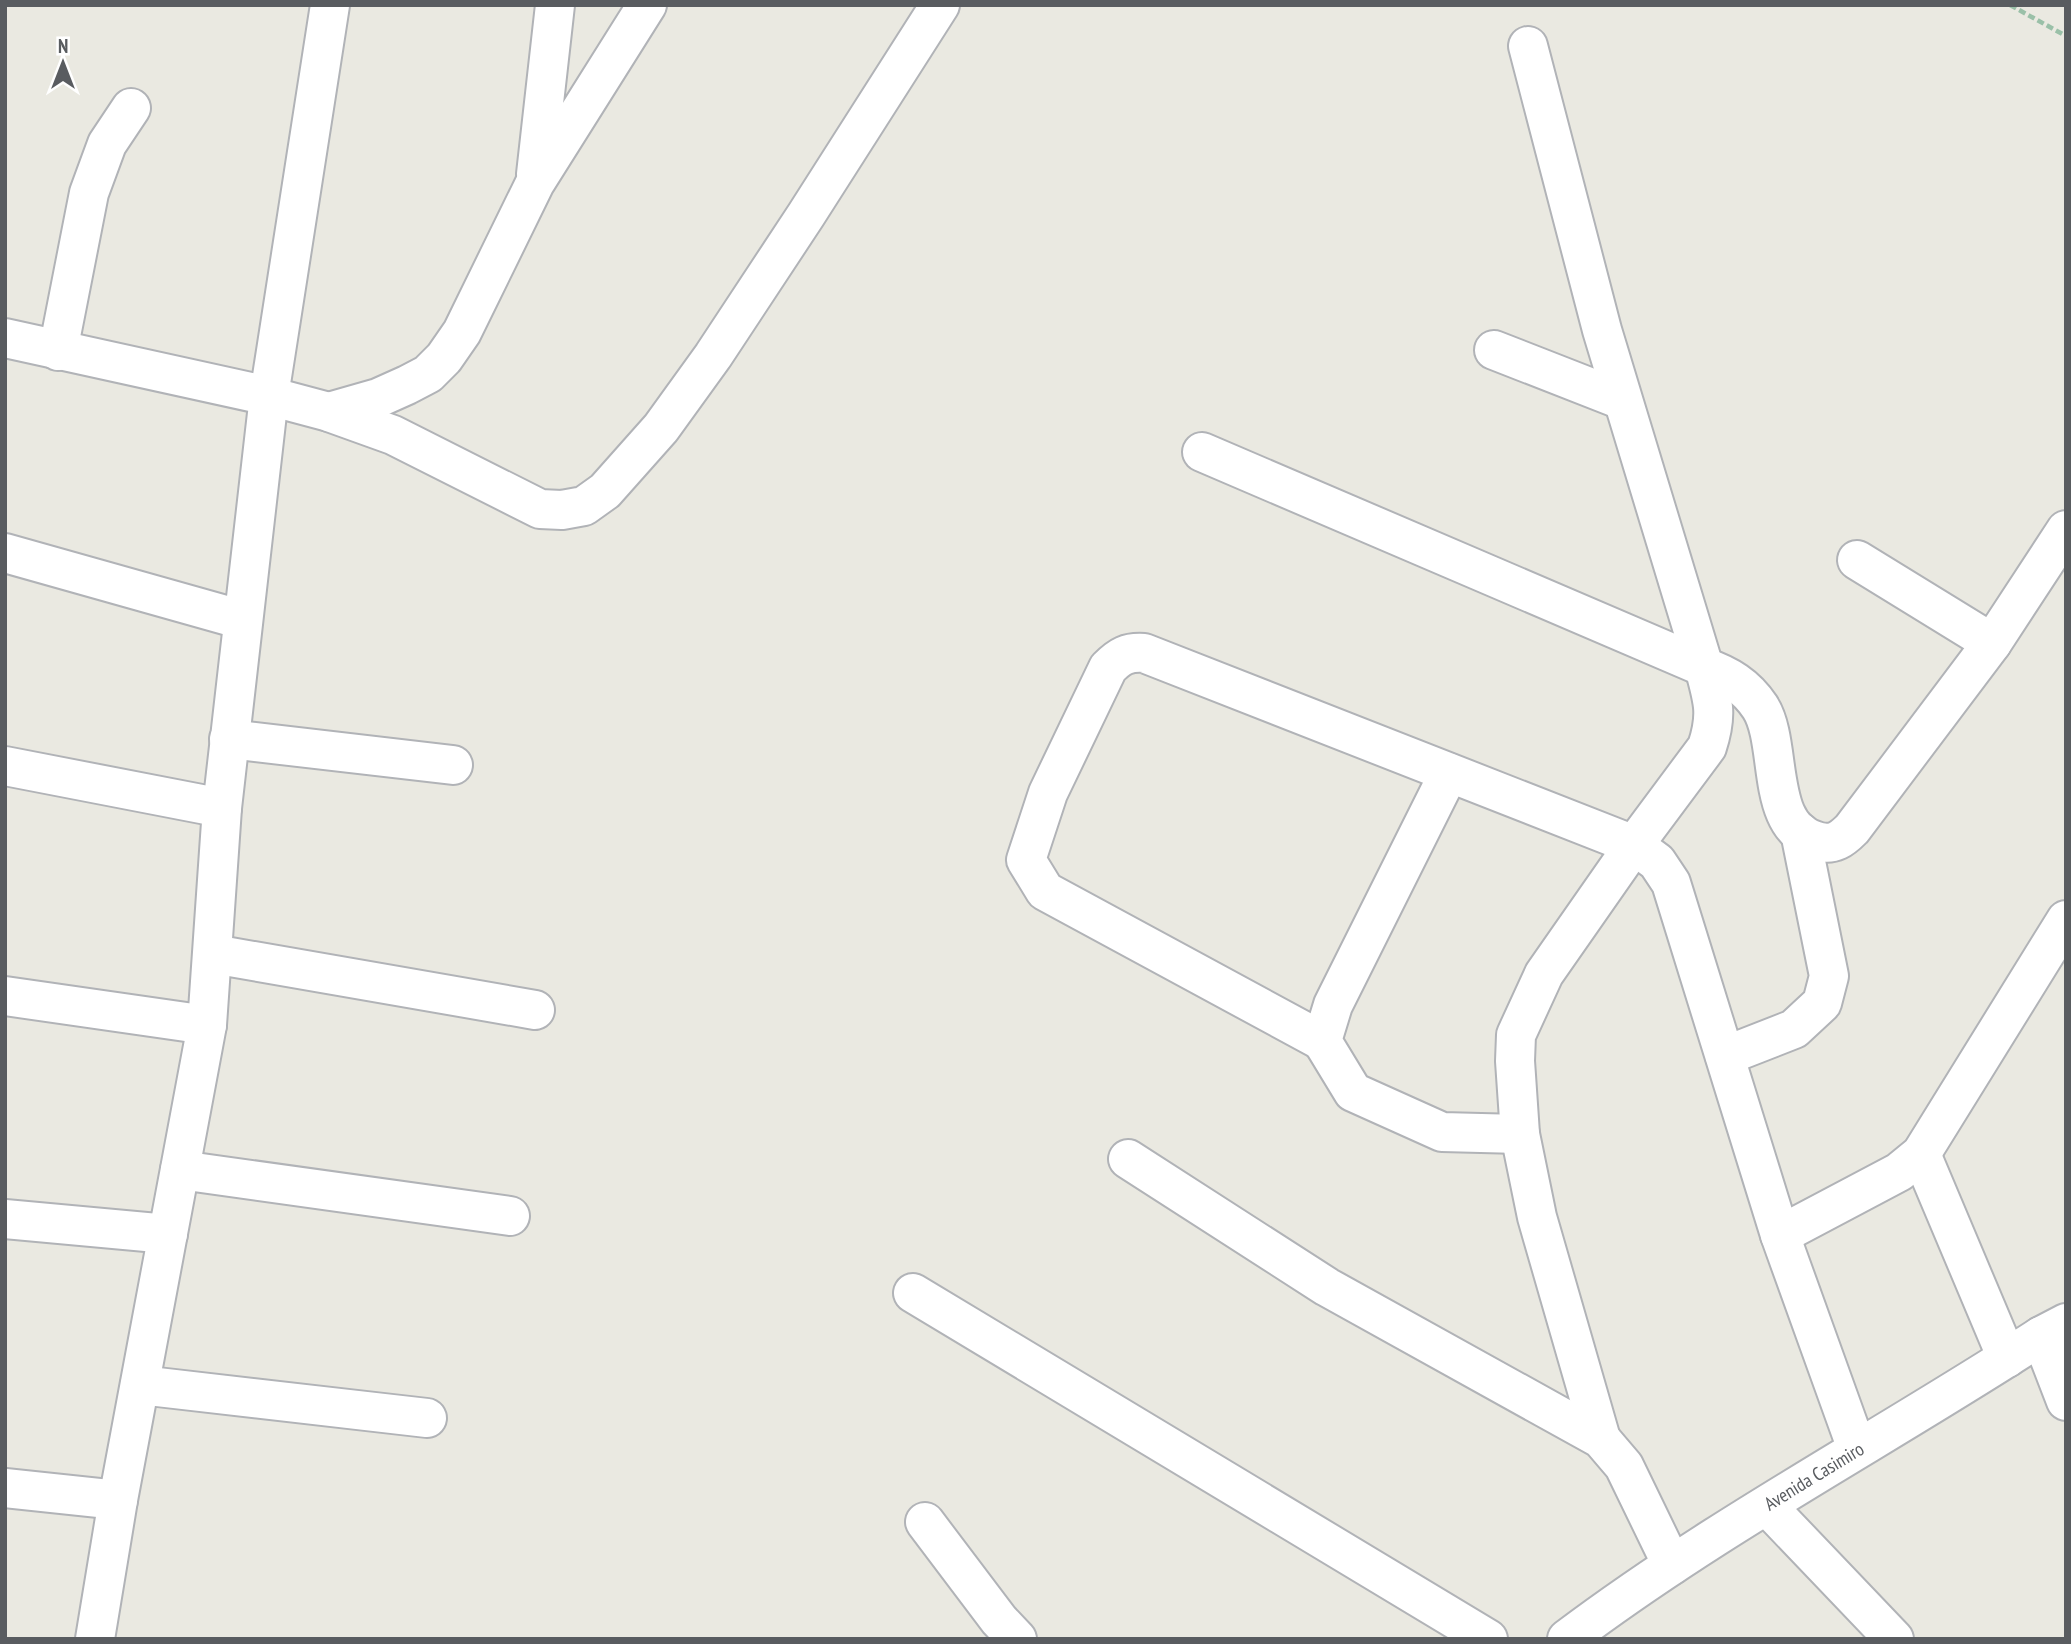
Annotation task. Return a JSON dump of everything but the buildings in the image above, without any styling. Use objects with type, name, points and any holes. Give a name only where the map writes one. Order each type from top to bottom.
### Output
[{"type":"street","points":[[95,1639],[118,1500],[207,1025],[222,808],[269,396],[330,5]]},
{"type":"street","points":[[535,183],[555,5]]},
{"type":"street","points":[[329,412],[378,398],[407,386],[428,374],[443,358],[462,332],[535,183],[647,5]]},
{"type":"street","points":[[5,338],[269,396],[329,412],[393,435],[540,509],[562,510],[584,506],[605,491],[661,428],[713,356],[940,5]]},
{"type":"street","points":[[1528,46],[1602,330],[1715,710],[1707,747],[1634,845],[1544,974],[1517,1035],[1520,1134],[1537,1217],[1601,1439]]},
{"type":"street","points":[[58,351],[89,193],[107,144],[131,108]]},
{"type":"street","points":[[1494,350],[1622,400]]},
{"type":"street","points":[[1202,452],[1704,667],[1724,673],[1738,682],[1760,708],[1767,724],[1781,805],[1789,820],[1811,840],[1827,843],[1841,840],[1852,829],[1992,643],[2066,530]]},
{"type":"street","points":[[5,553],[243,620]]},
{"type":"street","points":[[1857,560],[1992,643]]},
{"type":"street","points":[[1520,1134],[1442,1132],[1353,1092],[1322,1041],[1045,891],[1026,860],[1048,793],[1108,668],[1119,657],[1130,653],[1144,653],[1634,845],[1657,862],[1671,883],[1780,1235],[1857,1449]]},
{"type":"street","points":[[229,738],[453,765]]},
{"type":"street","points":[[5,766],[222,808]]},
{"type":"street","points":[[1322,1041],[1333,1005],[1449,773]]},
{"type":"street","points":[[1725,1056],[1794,1029],[1822,1003],[1829,976],[1800,832]]},
{"type":"street","points":[[1780,1235],[1899,1172],[1921,1154],[2066,920]]},
{"type":"street","points":[[213,954],[535,1010]]},
{"type":"street","points":[[5,996],[207,1025]]},
{"type":"street","points":[[1921,1154],[2007,1358]]},
{"type":"street","points":[[1128,1159],[1328,1287],[1601,1439],[1624,1466],[1672,1565]]},
{"type":"street","points":[[180,1170],[510,1216]]},
{"type":"street","points":[[5,1219],[168,1234]]},
{"type":"street","points":[[913,1293],[1488,1639]]},
{"type":"street","points":[[2053,1329],[2066,1401]]},
{"type":"street","name":"Avenida Casimiro","points":[[1589,1633],[1672,1565],[2053,1329]]},
{"type":"street","points":[[140,1385],[426,1418]]},
{"type":"street","points":[[5,1488],[118,1500]]},
{"type":"street","points":[[1767,1506],[1894,1639]]},
{"type":"street","points":[[925,1522],[999,1620],[1017,1639]]},
{"type":"path","points":[[2010,5],[2066,36]]}]
